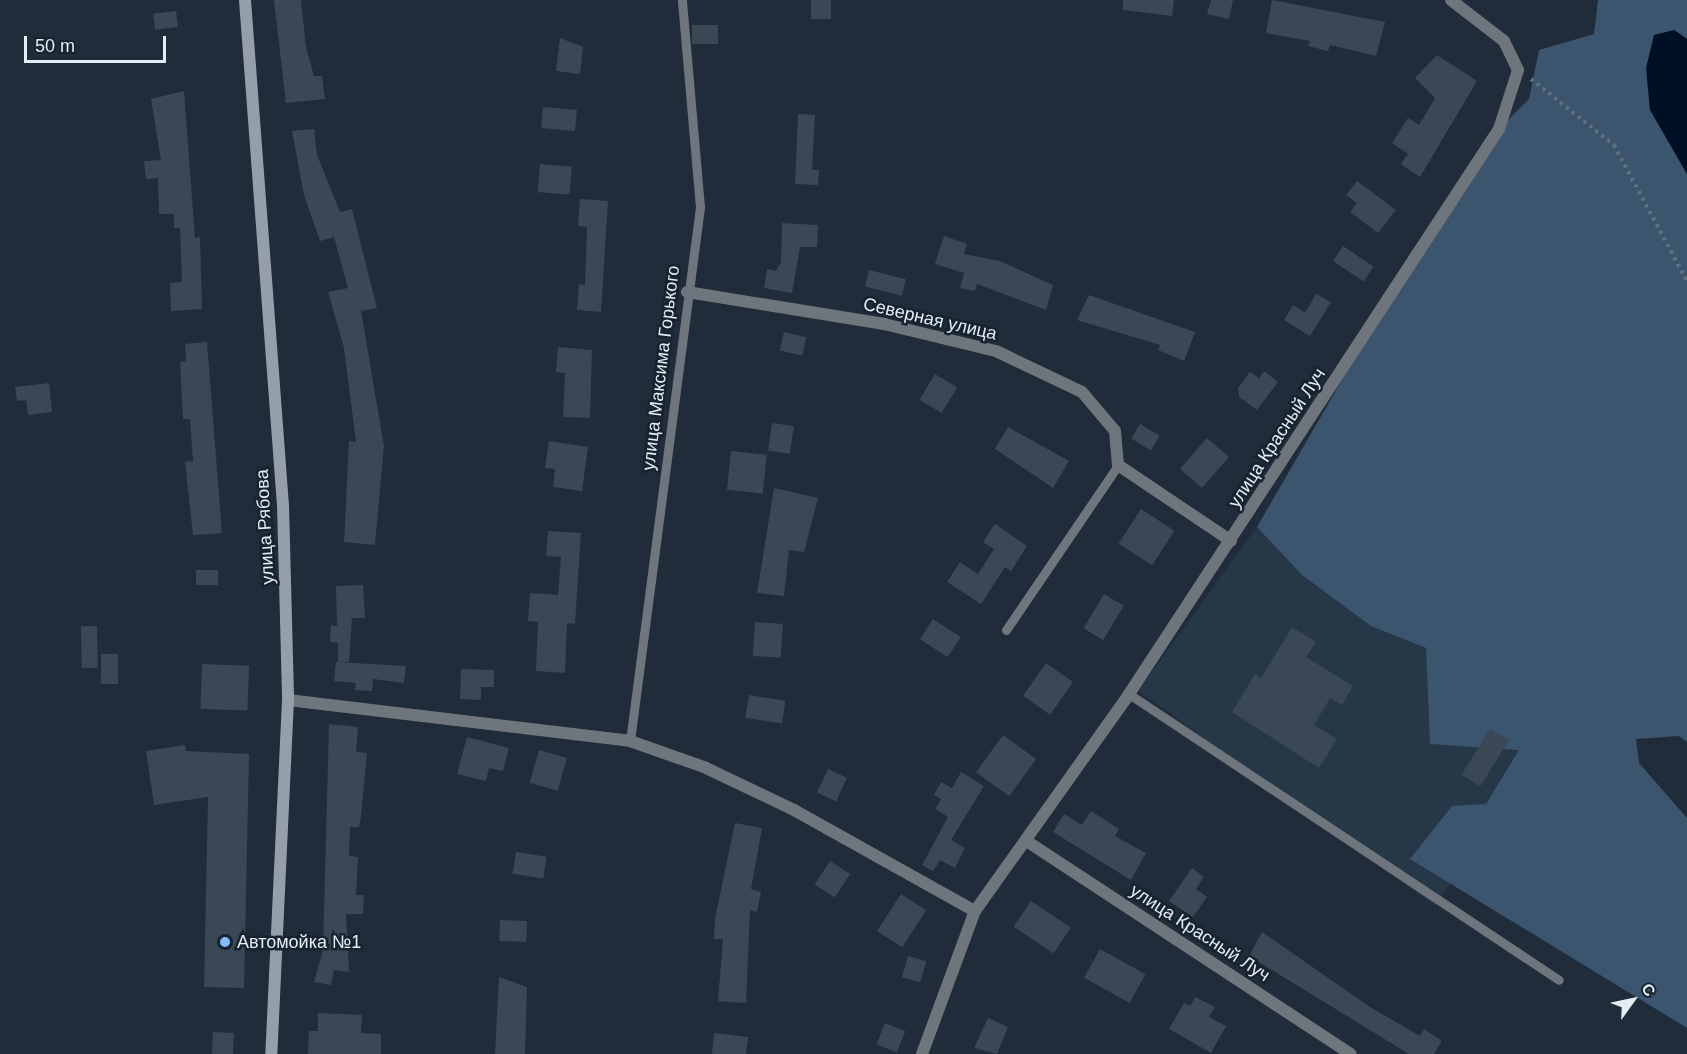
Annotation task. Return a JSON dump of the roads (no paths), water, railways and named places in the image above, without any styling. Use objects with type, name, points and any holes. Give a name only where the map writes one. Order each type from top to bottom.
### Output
[{"type":"street","name":"улица Рябова","points":[[245,0],[283,505],[288,700],[271,1054]]},
{"type":"street","name":"улица Красный Луч","points":[[922,1054],[975,911],[1028,842],[1129,694],[1499,129],[1518,70],[1504,41],[1451,0]]},
{"type":"street","name":"Северная улица","points":[[687,292],[884,324],[996,351],[1082,392],[1115,431],[1118,465]]},
{"type":"street","points":[[1118,465],[1231,541]]},
{"type":"street","points":[[288,700],[630,741],[704,767],[794,810],[975,911]]},
{"type":"street","name":"улица Красный Луч","points":[[1028,842],[1350,1054]]},
{"type":"lane","name":"улица Максима Горького","points":[[630,741],[687,292],[700,207],[682,0]]},
{"type":"lane","points":[[1006,630],[1118,465]]},
{"type":"lane","points":[[1129,694],[1559,980]]},
{"type":"place","name":"Автомойка №1","points":[[225,942]]}]
